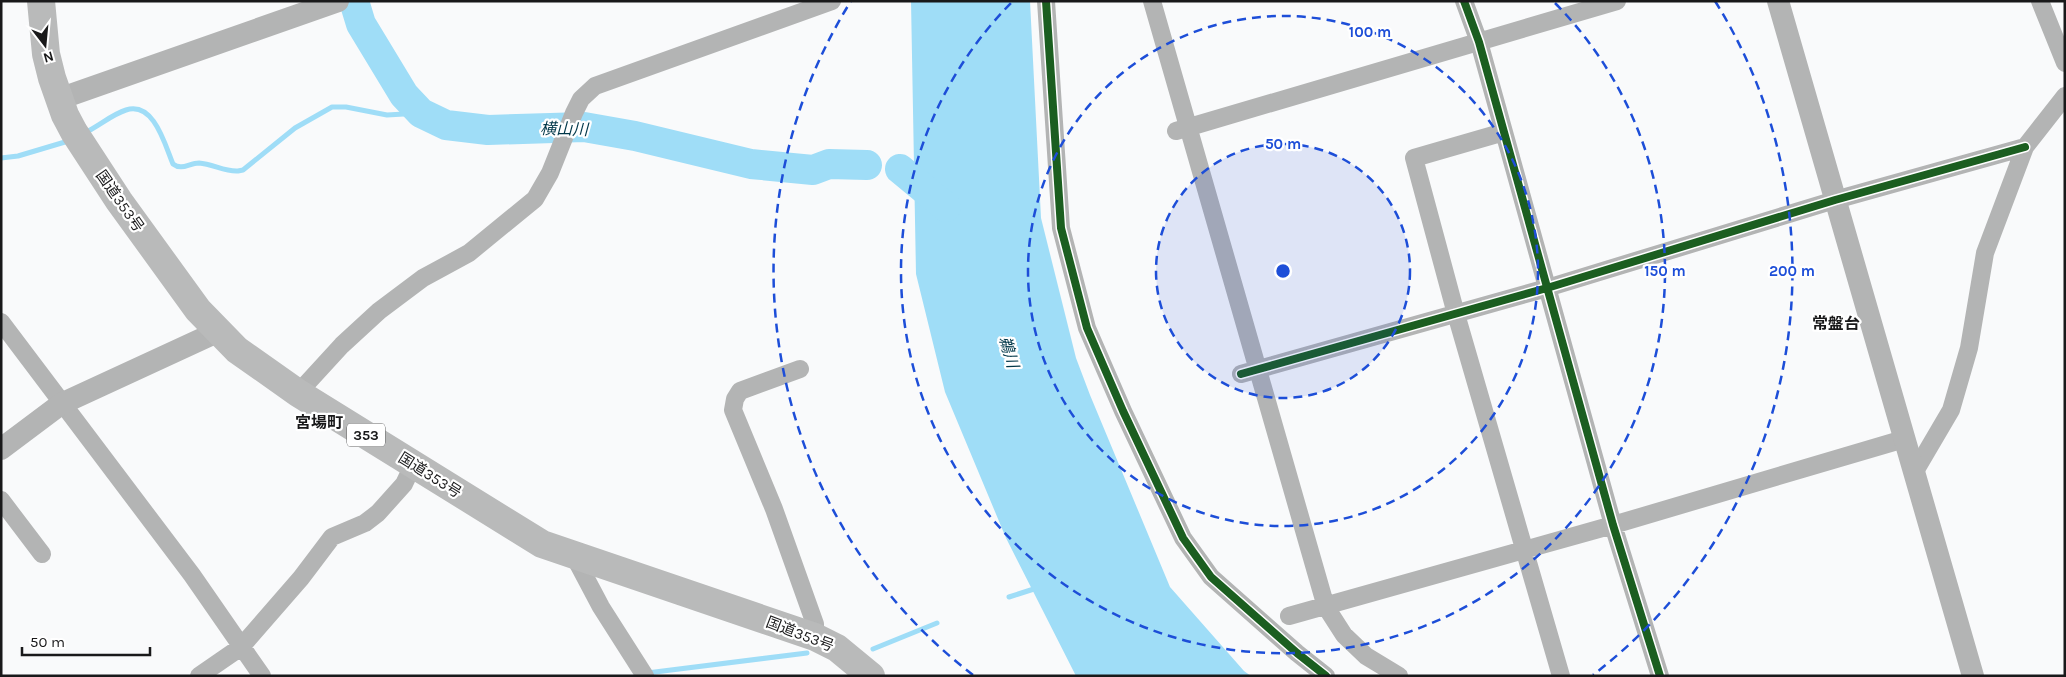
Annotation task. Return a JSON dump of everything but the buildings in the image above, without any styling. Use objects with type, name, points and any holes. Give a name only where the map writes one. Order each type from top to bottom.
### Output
[{"type":"highway","name":"国道353号","points":[[40,1],[46,54],[59,99],[74,132],[119,201],[198,310],[217,332],[237,350],[298,393],[535,540],[574,556],[815,637],[838,648],[871,676]]},
{"type":"street","points":[[298,393],[342,345],[379,311],[423,278],[470,253],[525,209],[542,188],[550,173],[560,144],[581,99],[595,86],[832,1]]},
{"type":"street","points":[[1046,1],[1061,228],[1087,328],[1123,411],[1183,538],[1212,577],[1297,653],[1326,676]]},
{"type":"street","points":[[1152,1],[1182,128],[1249,372],[1326,606],[1344,635],[1366,656],[1399,676]]},
{"type":"street","points":[[1464,1],[1479,42],[1613,525],[1660,676]]},
{"type":"street","points":[[1182,128],[1617,1]]},
{"type":"street","points":[[1778,1],[1973,676]]},
{"type":"street","points":[[2040,1],[2065,63]]},
{"type":"street","points":[[59,99],[334,3]]},
{"type":"street","points":[[1914,473],[1951,410],[1969,348],[1985,254],[2025,147],[2065,96]]},
{"type":"street","points":[[1504,132],[1414,158],[1456,314],[1561,676]]},
{"type":"street","points":[[1249,372],[1547,288],[1835,200],[2025,147]]},
{"type":"street","points":[[1,322],[192,575],[262,676]]},
{"type":"street","points":[[1,449],[62,404],[217,332]]},
{"type":"street","points":[[800,369],[740,391],[735,399],[733,410],[774,509],[815,624],[815,637]]},
{"type":"street","points":[[1289,616],[1613,525],[1904,439]]},
{"type":"street","points":[[200,676],[241,647],[301,578],[332,537],[365,523],[378,513],[404,484],[413,465]]},
{"type":"street","points":[[1,500],[42,554]]},
{"type":"street","points":[[574,556],[600,607],[642,672]]},
{"type":"water","name":"鵜川","points":[[911,1],[1030,1],[1041,218],[1076,358],[1170,587],[1244,671],[1251,676],[1076,676],[1006,538],[945,392],[916,274]]},
{"type":"waterway","name":"横山川","points":[[354,1],[361,24],[404,95],[421,113],[446,125],[488,130],[584,127],[635,136],[751,164],[813,170],[829,164],[867,165]]},
{"type":"waterway","points":[[88,131],[121,112],[136,109],[144,112],[157,126],[173,164],[176,166],[183,167],[199,163],[238,171],[243,170],[295,128],[332,107],[346,107],[387,115],[421,113]]},
{"type":"waterway","points":[[1,158],[18,156],[65,142]]},
{"type":"waterway","name":"横山川","points":[[900,169],[946,207]]},
{"type":"waterway","points":[[1009,597],[1037,588]]},
{"type":"waterway","points":[[873,649],[937,623]]},
{"type":"waterway","points":[[647,673],[807,653]]},
{"type":"cycle path","points":[[1046,1],[1061,228],[1087,328],[1123,411],[1183,538],[1211,577],[1326,676]]},
{"type":"cycle path","points":[[1464,1],[1479,42],[1613,525],[1660,676]]},
{"type":"cycle path","points":[[1241,374],[1547,288],[1835,200],[2025,147]]},
{"type":"district","name":"常盤台","points":[[1836,323]]},
{"type":"district","name":"宮場町","points":[[319,422]]}]
